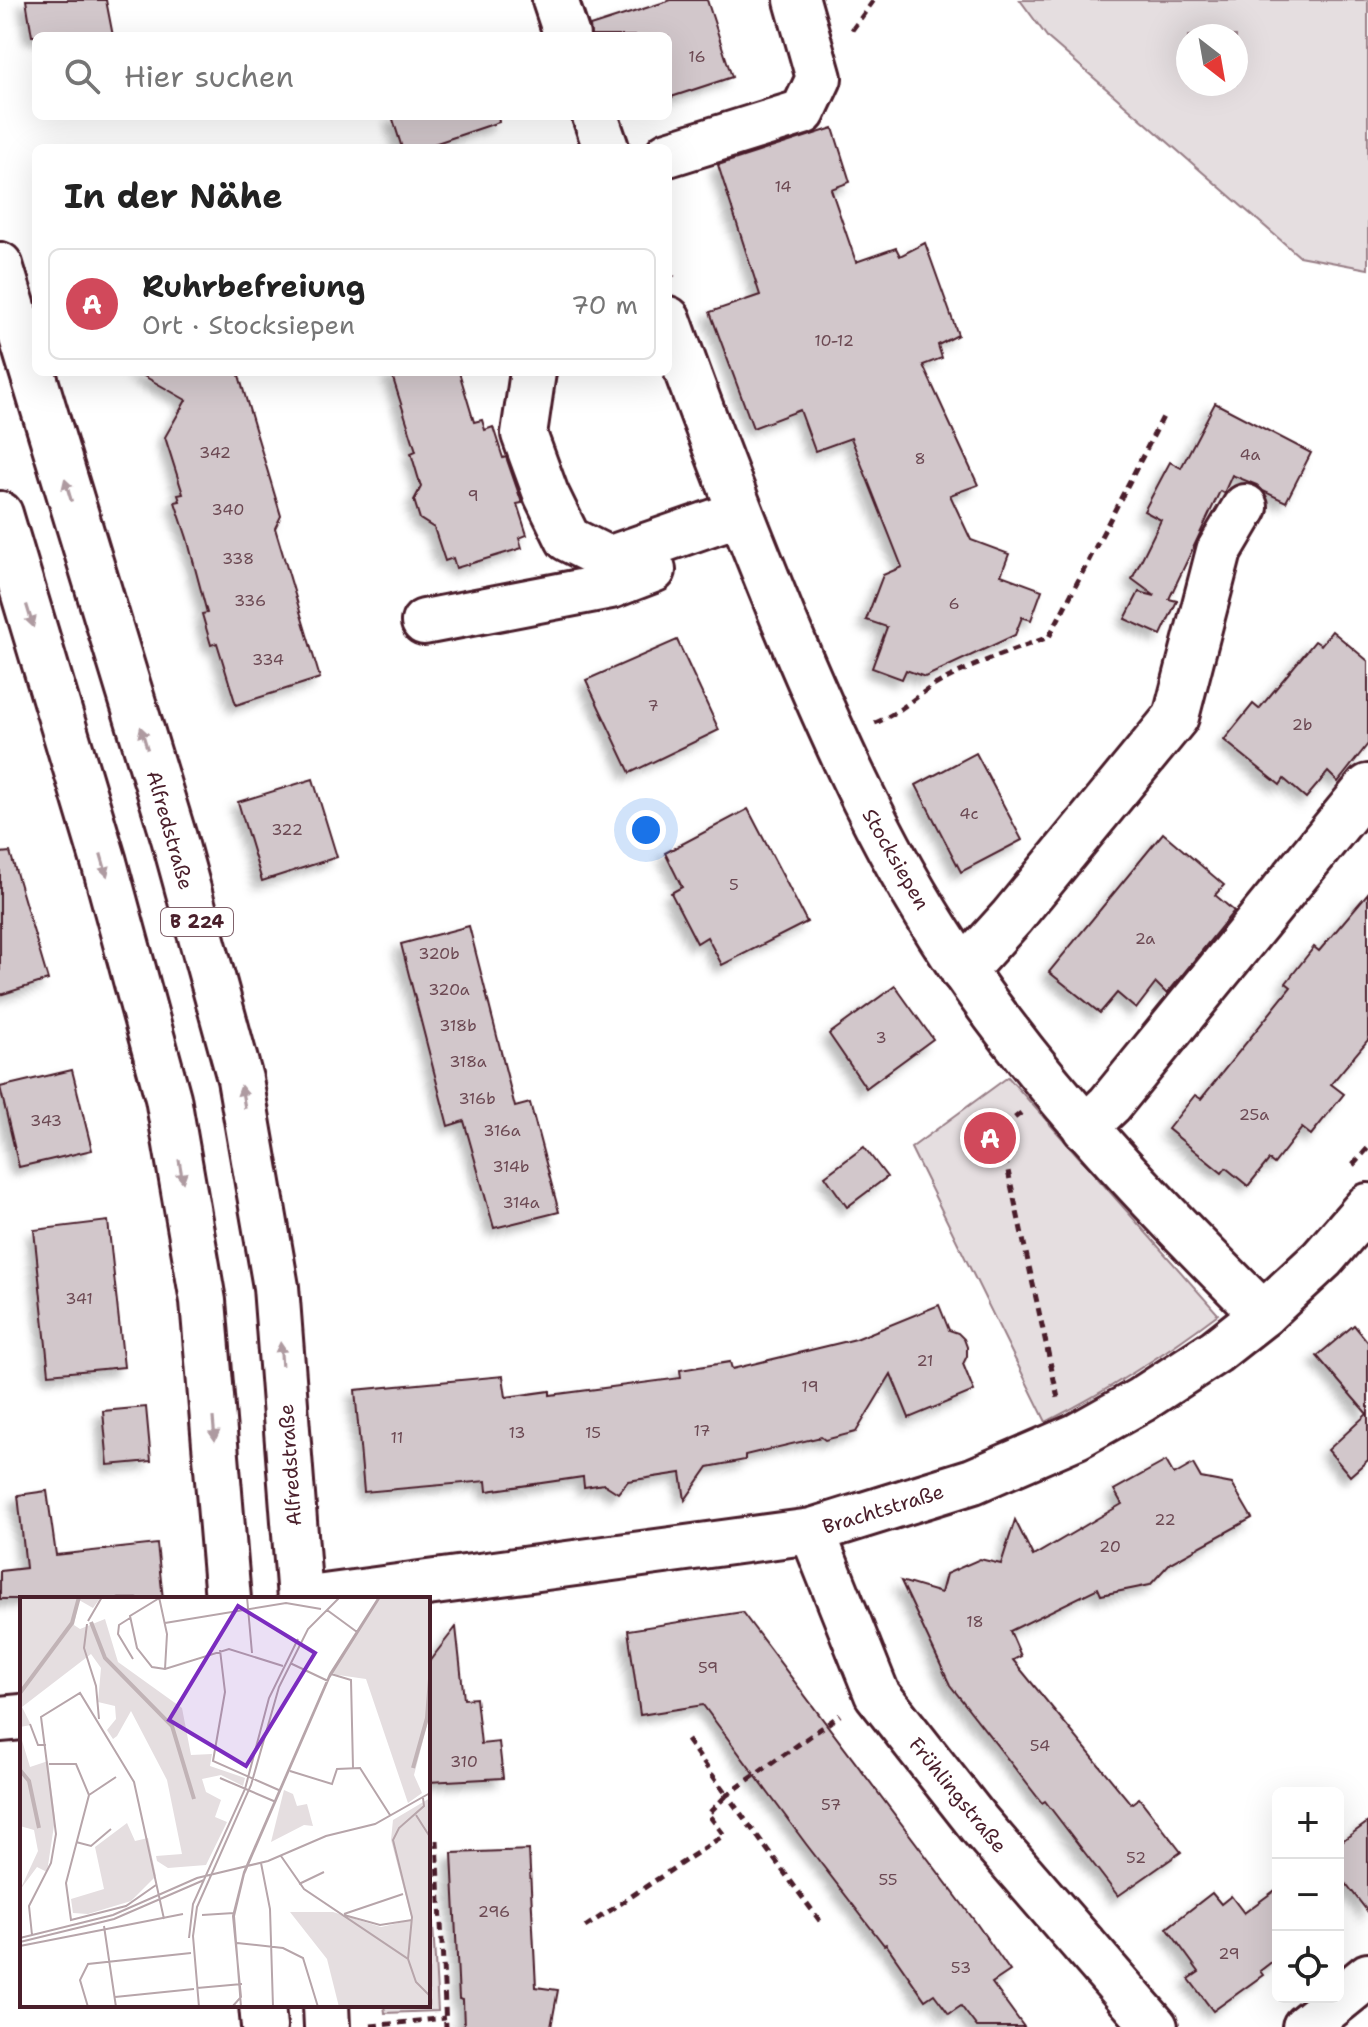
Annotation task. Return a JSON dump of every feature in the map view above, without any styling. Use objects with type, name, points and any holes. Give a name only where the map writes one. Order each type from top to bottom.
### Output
[{"type":"street","points":[[555,0],[566,32]]},
{"type":"street","points":[[672,153],[803,112],[819,78],[797,0]]},
{"type":"street","points":[[596,120],[605,144]]},
{"type":"street","name":"Alfredstraße","points":[[0,265],[32,370]]},
{"type":"street","name":"Stocksiepen","points":[[673,304],[745,524],[818,703],[869,812],[904,876],[963,971],[1005,1030],[1085,1128],[1263,1314]]},
{"type":"street","name":"Alfredstraße","points":[[34,376],[174,838],[240,1079],[276,1287],[300,1597]]},
{"type":"street","points":[[532,376],[524,434],[546,494],[568,539],[608,559],[745,524]]},
{"type":"street","points":[[963,971],[1012,917],[1176,717],[1219,551],[1245,507]]},
{"type":"street","points":[[0,514],[104,862],[168,1098],[203,1301],[228,1597]]},
{"type":"street","points":[[424,622],[611,586],[745,524]]},
{"type":"street","points":[[1085,1128],[1120,1092],[1368,787]]},
{"type":"street","name":"Brachtstraße","points":[[324,1597],[812,1531],[973,1481],[1077,1436],[1141,1400],[1216,1351],[1263,1314],[1322,1259],[1358,1188]]},
{"type":"street","name":"Frühlingstraße","points":[[812,1531],[877,1694],[979,1824],[1155,2027]]},
{"type":"street","points":[[0,1719],[20,1717]]},
{"type":"street","points":[[1305,2027],[1368,1976]]},
{"type":"street","points":[[262,2007],[264,2027]]},
{"type":"street","points":[[326,2007],[327,2027]]},
{"type":"path","points":[[866,727],[892,716],[961,671],[1049,637],[1163,417]]},
{"type":"path","points":[[1021,1113],[999,1130],[1059,1401],[1077,1436]]},
{"type":"path","points":[[1358,1188],[1368,1148]]},
{"type":"path","points":[[585,1927],[724,1835],[708,1814],[727,1795],[844,1712]]},
{"type":"path","points":[[684,1736],[820,1921]]},
{"type":"path","points":[[437,1840],[446,2027]]},
{"type":"path","points":[[373,2015],[375,2026]]},
{"type":"path","points":[[364,2026],[445,2018]]},
{"type":"shaded area","points":[[1020,0],[1368,0],[1368,269],[1299,256],[1048,38]]},
{"type":"shaded area","points":[[1008,1077],[1218,1314],[1135,1372],[1046,1422],[911,1148]]},
{"type":"shaded area","points":[[431,1891],[438,2011],[385,2013],[384,2007],[430,2007]]},
{"type":"building","points":[[26,0],[106,0],[112,32],[32,32],[32,36]]},
{"type":"building","points":[[671,0],[707,0],[732,77],[672,97],[672,32],[591,32],[590,26]]},
{"type":"building","points":[[393,120],[499,120],[434,144],[401,144]]},
{"type":"building","points":[[833,128],[850,182],[831,189],[856,262],[896,248],[900,256],[925,243],[958,335],[938,345],[942,358],[923,365],[978,485],[950,495],[971,540],[1009,554],[1001,575],[1042,590],[1031,620],[1022,617],[1015,635],[925,677],[906,670],[902,679],[872,668],[887,627],[866,620],[883,575],[902,567],[851,438],[815,451],[800,410],[753,428],[710,312],[760,295],[718,165]]},
{"type":"building","points":[[144,376],[239,376],[281,516],[275,528],[320,678],[236,705],[217,643],[211,645],[202,614],[207,613],[175,502],[180,501],[178,495],[183,494],[165,437],[186,400]]},
{"type":"building","points":[[392,376],[460,376],[474,422],[482,420],[485,430],[493,427],[503,458],[506,457],[522,503],[517,504],[527,535],[519,538],[522,548],[456,568],[453,558],[445,561],[434,528],[420,519],[414,500],[421,487],[411,453],[416,451]]},
{"type":"building","points":[[1215,403],[1311,453],[1286,502],[1232,475],[1224,493],[1220,491],[1169,599],[1177,601],[1161,635],[1125,619],[1139,592],[1155,596],[1132,579],[1161,520],[1144,511],[1170,462],[1181,468]]},
{"type":"building","points":[[1332,631],[1368,661],[1368,744],[1338,782],[1328,772],[1306,798],[1284,779],[1280,785],[1224,740],[1253,704],[1259,709],[1315,641],[1321,645]]},
{"type":"building","points":[[677,640],[719,730],[630,773],[586,680]]},
{"type":"building","points":[[976,753],[1022,840],[961,872],[916,785]]},
{"type":"building","points":[[313,779],[337,857],[262,881],[238,802]]},
{"type":"building","points":[[748,809],[807,922],[722,965],[707,937],[697,943],[671,893],[682,887],[665,853]]},
{"type":"building","points":[[1163,833],[1224,885],[1215,895],[1234,911],[1167,994],[1156,983],[1136,1009],[1117,993],[1100,1013],[1049,972]]},
{"type":"building","points":[[10,852],[48,980],[0,995],[0,853]]},
{"type":"building","points":[[1368,893],[1368,1040],[1331,1084],[1344,1094],[1311,1135],[1302,1128],[1274,1164],[1269,1160],[1248,1186],[1226,1168],[1222,1173],[1168,1129],[1195,1095],[1201,1099],[1291,987],[1286,983],[1314,947],[1319,951]]},
{"type":"building","points":[[469,926],[515,1107],[530,1103],[559,1212],[494,1228],[464,1121],[448,1126],[401,944]]},
{"type":"building","points":[[895,986],[933,1039],[866,1088],[829,1034]]},
{"type":"building","points":[[72,1070],[92,1150],[19,1167],[0,1087]]},
{"type":"building","points":[[864,1147],[887,1177],[847,1207],[825,1176]]},
{"type":"building","points":[[108,1221],[124,1367],[49,1374],[34,1230]]},
{"type":"building","points":[[939,1305],[949,1330],[964,1339],[967,1356],[963,1364],[974,1391],[909,1418],[891,1374],[856,1432],[825,1440],[821,1437],[745,1455],[745,1460],[708,1467],[685,1500],[681,1473],[628,1481],[618,1493],[604,1484],[584,1487],[583,1477],[487,1491],[486,1481],[364,1492],[355,1390],[503,1376],[506,1397],[550,1391],[550,1395],[681,1378],[680,1370],[730,1362],[732,1369],[856,1339]]},
{"type":"building","points":[[1354,1325],[1368,1342],[1368,1460],[1350,1476],[1328,1450],[1367,1414],[1317,1356]]},
{"type":"building","points":[[146,1407],[151,1461],[108,1465],[103,1411]]},
{"type":"building","points":[[1166,1461],[1174,1475],[1193,1464],[1201,1478],[1232,1484],[1252,1518],[1170,1563],[1150,1585],[1101,1595],[1098,1588],[1010,1631],[1021,1656],[1013,1660],[1131,1804],[1139,1798],[1181,1852],[1118,1896],[950,1685],[901,1581],[941,1593],[946,1574],[980,1559],[1001,1564],[1015,1520],[1033,1556],[1122,1504],[1114,1490]]},
{"type":"building","points":[[47,1491],[56,1555],[157,1544],[163,1597],[0,1599],[0,1571],[26,1568],[18,1495]]},
{"type":"building","points":[[742,1612],[1010,1971],[992,1983],[1024,2027],[977,2027],[961,2006],[949,2014],[934,1994],[925,2000],[886,1944],[806,1844],[703,1705],[640,1715],[628,1630]]},
{"type":"building","points":[[456,1627],[464,1699],[476,1698],[481,1744],[499,1742],[503,1778],[430,1782],[430,1660]]},
{"type":"building","points":[[1368,1822],[1368,1912],[1344,1881],[1344,1840]]},
{"type":"building","points":[[529,1850],[536,1987],[558,1990],[551,2027],[464,2027],[463,2000],[459,1999],[452,1853]]},
{"type":"building","points":[[1272,1892],[1272,1962],[1260,1971],[1263,1975],[1213,2011],[1189,1979],[1199,1972],[1167,1928],[1212,1893],[1221,1904],[1231,1896],[1244,1913]]},
{"type":"place","name":"Ruhrbefreiung","points":[[990,1138]]}]
